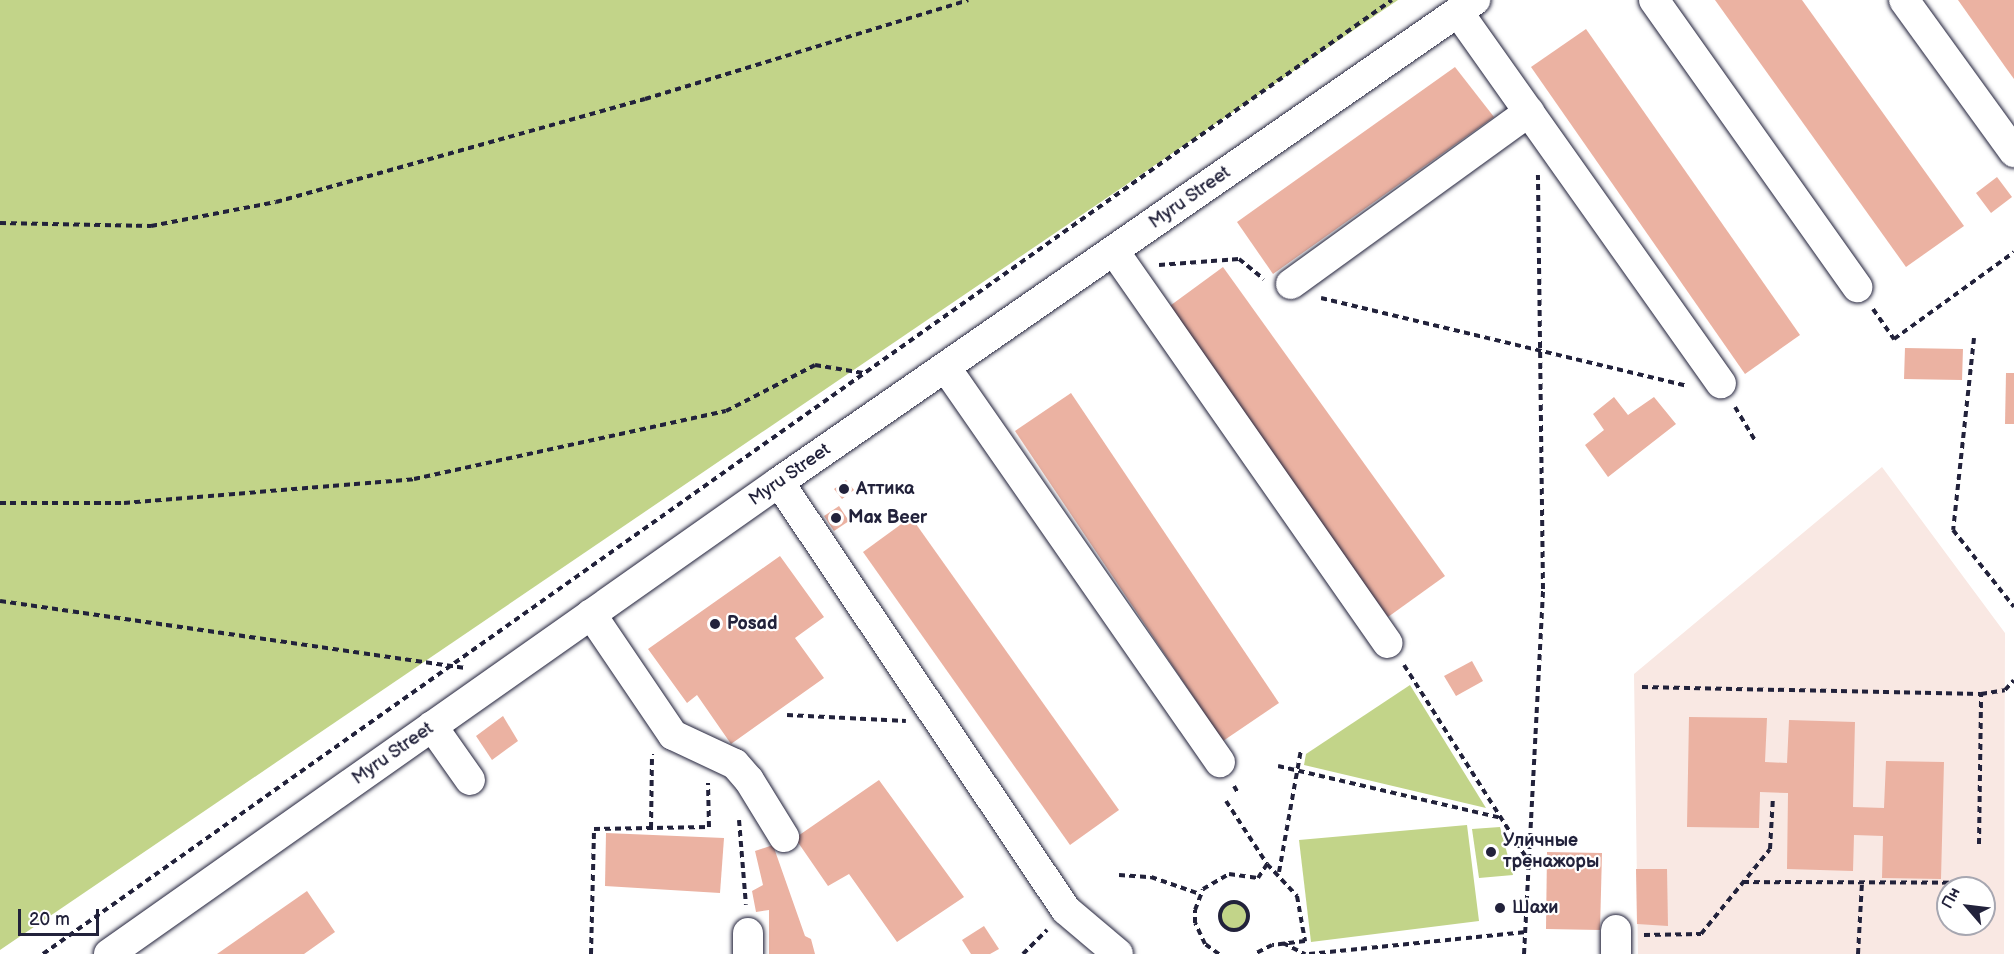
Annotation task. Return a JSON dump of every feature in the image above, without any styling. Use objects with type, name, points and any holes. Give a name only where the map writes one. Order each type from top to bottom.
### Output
[{"type":"street","points":[[1654,0],[1857,287]]},
{"type":"street","points":[[1904,0],[2014,152]]},
{"type":"street","points":[[1466,6],[1529,112],[1708,386]]},
{"type":"street","name":"Myru Street","points":[[109,954],[779,482],[1466,6]]},
{"type":"street","points":[[1282,286],[1529,112]]},
{"type":"street","points":[[1114,251],[1387,643]]},
{"type":"street","points":[[946,368],[1220,762]]},
{"type":"street","points":[[779,482],[1066,910],[1118,954]]},
{"type":"street","points":[[591,615],[673,735],[735,764],[749,780],[784,837]]},
{"type":"street","points":[[432,726],[470,780]]},
{"type":"path","points":[[0,223],[150,226],[276,202],[645,99],[968,0]]},
{"type":"path","points":[[43,954],[1392,0]]},
{"type":"path","points":[[1524,954],[1543,589],[1538,172]]},
{"type":"path","points":[[1857,287],[1894,339],[2014,252]]},
{"type":"path","points":[[1146,266],[1239,259],[1282,286]]},
{"type":"path","points":[[1319,298],[1708,386],[1755,440]]},
{"type":"path","points":[[1974,338],[1953,530],[2014,608]]},
{"type":"path","points":[[0,503],[123,503],[414,479],[726,411],[815,364],[863,373]]},
{"type":"path","points":[[0,601],[450,665],[468,669],[485,691]]},
{"type":"path","points":[[1411,675],[1528,861]]},
{"type":"path","points":[[1642,687],[1981,694],[2004,690],[2014,680]]},
{"type":"path","points":[[1979,844],[1981,694]]},
{"type":"path","points":[[787,715],[940,722]]},
{"type":"path","points":[[651,828],[652,745]]},
{"type":"path","points":[[1279,872],[1301,750]]},
{"type":"path","points":[[1278,766],[1502,818]]},
{"type":"path","points":[[591,954],[594,829],[709,827],[708,781]]},
{"type":"path","points":[[1623,940],[1701,934],[1770,849],[1773,797]]},
{"type":"path","points":[[1226,801],[1267,864],[1297,896],[1305,941],[1283,943],[1254,954]]},
{"type":"path","points":[[738,809],[748,943]]},
{"type":"path","points":[[1219,954],[1198,932],[1195,910],[1203,889],[1220,877],[1238,873],[1258,878],[1267,864]]},
{"type":"path","points":[[1119,875],[1150,877],[1201,894]]},
{"type":"path","points":[[1743,882],[1936,884]]},
{"type":"path","points":[[1858,954],[1862,883]]},
{"type":"path","points":[[1232,902],[1241,904],[1247,910],[1247,922],[1238,930],[1230,929],[1223,924],[1222,910],[1232,902]]},
{"type":"path","points":[[1310,954],[1524,932]]},
{"type":"path","points":[[1283,943],[1305,954]]},
{"type":"shaded area","points":[[1882,467],[2005,633],[2004,954],[1638,954],[1634,674]]},
{"type":"green space","points":[[0,0],[1398,0],[0,950]]},
{"type":"green space","points":[[1410,685],[1486,808],[1304,765],[1306,754]]},
{"type":"green space","points":[[1467,825],[1479,921],[1311,942],[1299,840]]},
{"type":"green space","name":"Уличные тренажоры","points":[[1500,827],[1513,875],[1479,878],[1472,829]]},
{"type":"green space","points":[[1234,902],[1244,906],[1248,916],[1244,926],[1234,930],[1224,926],[1220,916],[1224,906]]},
{"type":"building","points":[[1715,0],[1802,0],[1964,226],[1906,267]]},
{"type":"building","points":[[1958,0],[2014,0],[2014,79],[2006,68]]},
{"type":"building","points":[[1586,29],[1800,335],[1745,374],[1531,67]]},
{"type":"building","points":[[1455,67],[1494,117],[1273,274],[1237,222]]},
{"type":"building","points":[[1997,177],[2012,197],[1991,213],[1976,193]]},
{"type":"building","points":[[1223,267],[1445,576],[1388,617],[1167,308]]},
{"type":"building","points":[[1905,348],[1963,349],[1962,380],[1904,379]]},
{"type":"building","points":[[2006,373],[2014,373],[2014,424],[2005,424]]},
{"type":"building","points":[[1071,393],[1279,703],[1223,741],[1015,431]]},
{"type":"building","points":[[1614,397],[1628,415],[1654,397],[1676,424],[1608,477],[1585,445],[1604,430],[1593,414]]},
{"type":"building","name":"Аттика","points":[[846,480],[854,490],[842,499],[834,489]]},
{"type":"building","name":"Max Beer","points":[[839,506],[849,521],[834,531],[824,516]]},
{"type":"building","points":[[911,517],[1119,810],[1070,845],[863,552]]},
{"type":"building","points":[[780,556],[824,617],[795,638],[824,678],[731,744],[697,695],[687,703],[648,649]]},
{"type":"building","points":[[1472,661],[1483,681],[1456,696],[1444,676]]},
{"type":"building","points":[[503,716],[518,741],[492,760],[476,736]]},
{"type":"building","points":[[1689,717],[1767,718],[1765,762],[1787,763],[1789,720],[1855,722],[1853,807],[1884,808],[1886,761],[1944,762],[1941,876],[1936,876],[1936,879],[1882,878],[1883,836],[1854,835],[1853,871],[1787,869],[1788,793],[1760,792],[1759,828],[1687,827]]},
{"type":"building","points":[[879,780],[964,897],[897,942],[849,874],[828,886],[795,838]]},
{"type":"building","points":[[606,833],[724,838],[720,893],[605,886]]},
{"type":"building","points":[[773,845],[805,936],[811,939],[815,954],[769,954],[769,910],[756,912],[752,891],[763,885],[755,851]]},
{"type":"building","points":[[1547,852],[1602,853],[1600,930],[1546,929]]},
{"type":"building","points":[[1636,869],[1667,869],[1668,926],[1637,924]]},
{"type":"building","points":[[307,891],[335,932],[304,954],[217,954]]},
{"type":"building","points":[[984,926],[999,949],[990,954],[971,954],[962,940]]},
{"type":"place","name":"Аттика","points":[[844,489]]},
{"type":"place","name":"Max Beer","points":[[836,518]]},
{"type":"place","name":"Posad","points":[[715,624]]},
{"type":"place","name":"Уличные тренажоры","points":[[1491,852]]},
{"type":"place","name":"Шахи","points":[[1500,908]]}]
